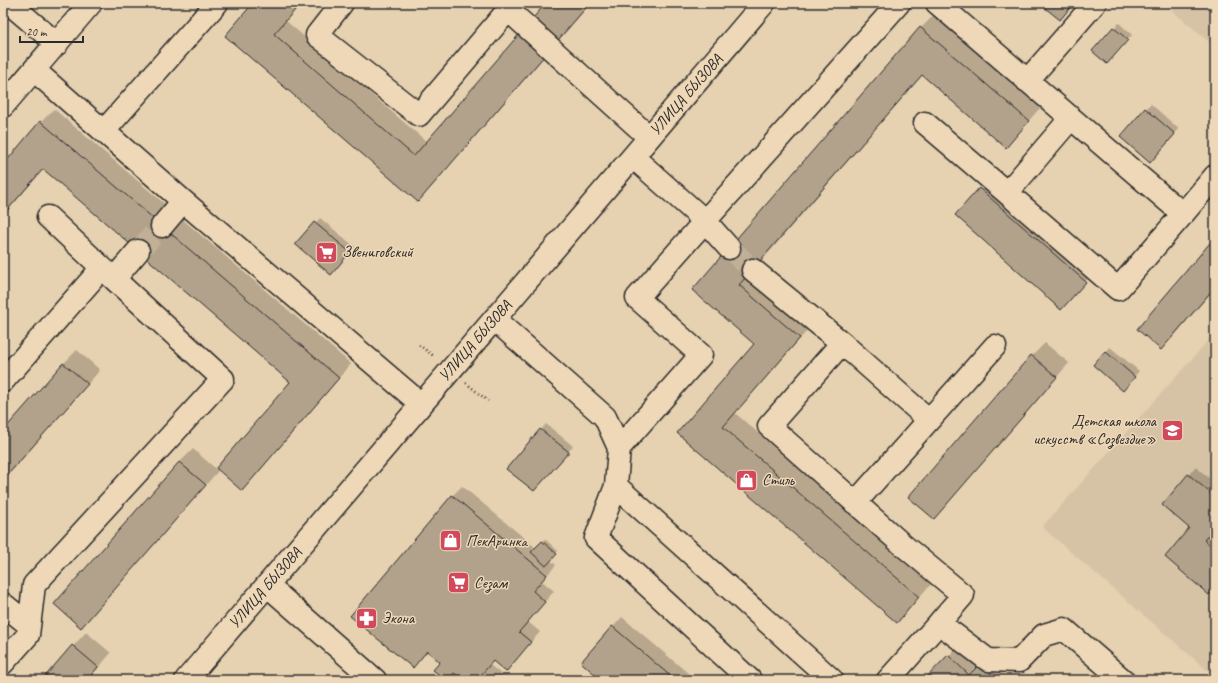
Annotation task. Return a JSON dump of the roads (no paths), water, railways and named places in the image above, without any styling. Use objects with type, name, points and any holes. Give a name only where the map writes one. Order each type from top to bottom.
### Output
[{"type":"street","points":[[9,3],[58,44]]},
{"type":"street","points":[[3,106],[58,44],[91,3]]},
{"type":"street","points":[[104,131],[217,3]]},
{"type":"street","points":[[342,3],[316,35],[419,115],[509,6],[649,137]]},
{"type":"street","name":"УЛИЦА БЫЗОВА","points":[[186,680],[764,3]]},
{"type":"street","points":[[618,448],[701,355],[637,298],[899,3]]},
{"type":"street","points":[[937,3],[1183,214]]},
{"type":"street","points":[[1027,81],[1095,3]]},
{"type":"street","points":[[34,70],[183,202],[421,404]]},
{"type":"street","points":[[1007,193],[1071,118]]},
{"type":"street","points":[[925,123],[1118,289],[1215,176]]},
{"type":"street","points":[[633,157],[705,221],[729,248]]},
{"type":"street","points":[[162,226],[183,202]]},
{"type":"street","points":[[3,663],[28,634],[34,585],[223,379],[48,217]]},
{"type":"street","points":[[3,381],[108,273],[138,251]]},
{"type":"street","points":[[753,270],[842,343],[929,420]]},
{"type":"street","points":[[494,319],[605,417],[618,448],[616,486],[596,538],[750,680]]},
{"type":"street","points":[[842,343],[768,426],[904,546],[963,595],[888,680]]},
{"type":"street","points":[[855,503],[995,346]]},
{"type":"street","points":[[616,486],[832,680]]},
{"type":"street","points":[[267,585],[375,680]]},
{"type":"street","points":[[3,604],[29,625]]},
{"type":"street","points":[[939,623],[988,660],[1019,661],[1044,635],[1064,629],[1123,680]]},
{"type":"tunnel","points":[[138,251],[162,226]]},
{"type":"tunnel","points":[[729,248],[753,270]]},
{"type":"place","name":"Звениговский","points":[[326,252]]},
{"type":"place","name":"Детская школа искусств «Созвездие»","points":[[1172,430]]},
{"type":"place","name":"Стиль","points":[[747,480]]},
{"type":"place","name":"ПекАринка","points":[[451,541]]},
{"type":"place","name":"Сезам","points":[[459,583]]},
{"type":"place","name":"Экона","points":[[367,618]]}]
